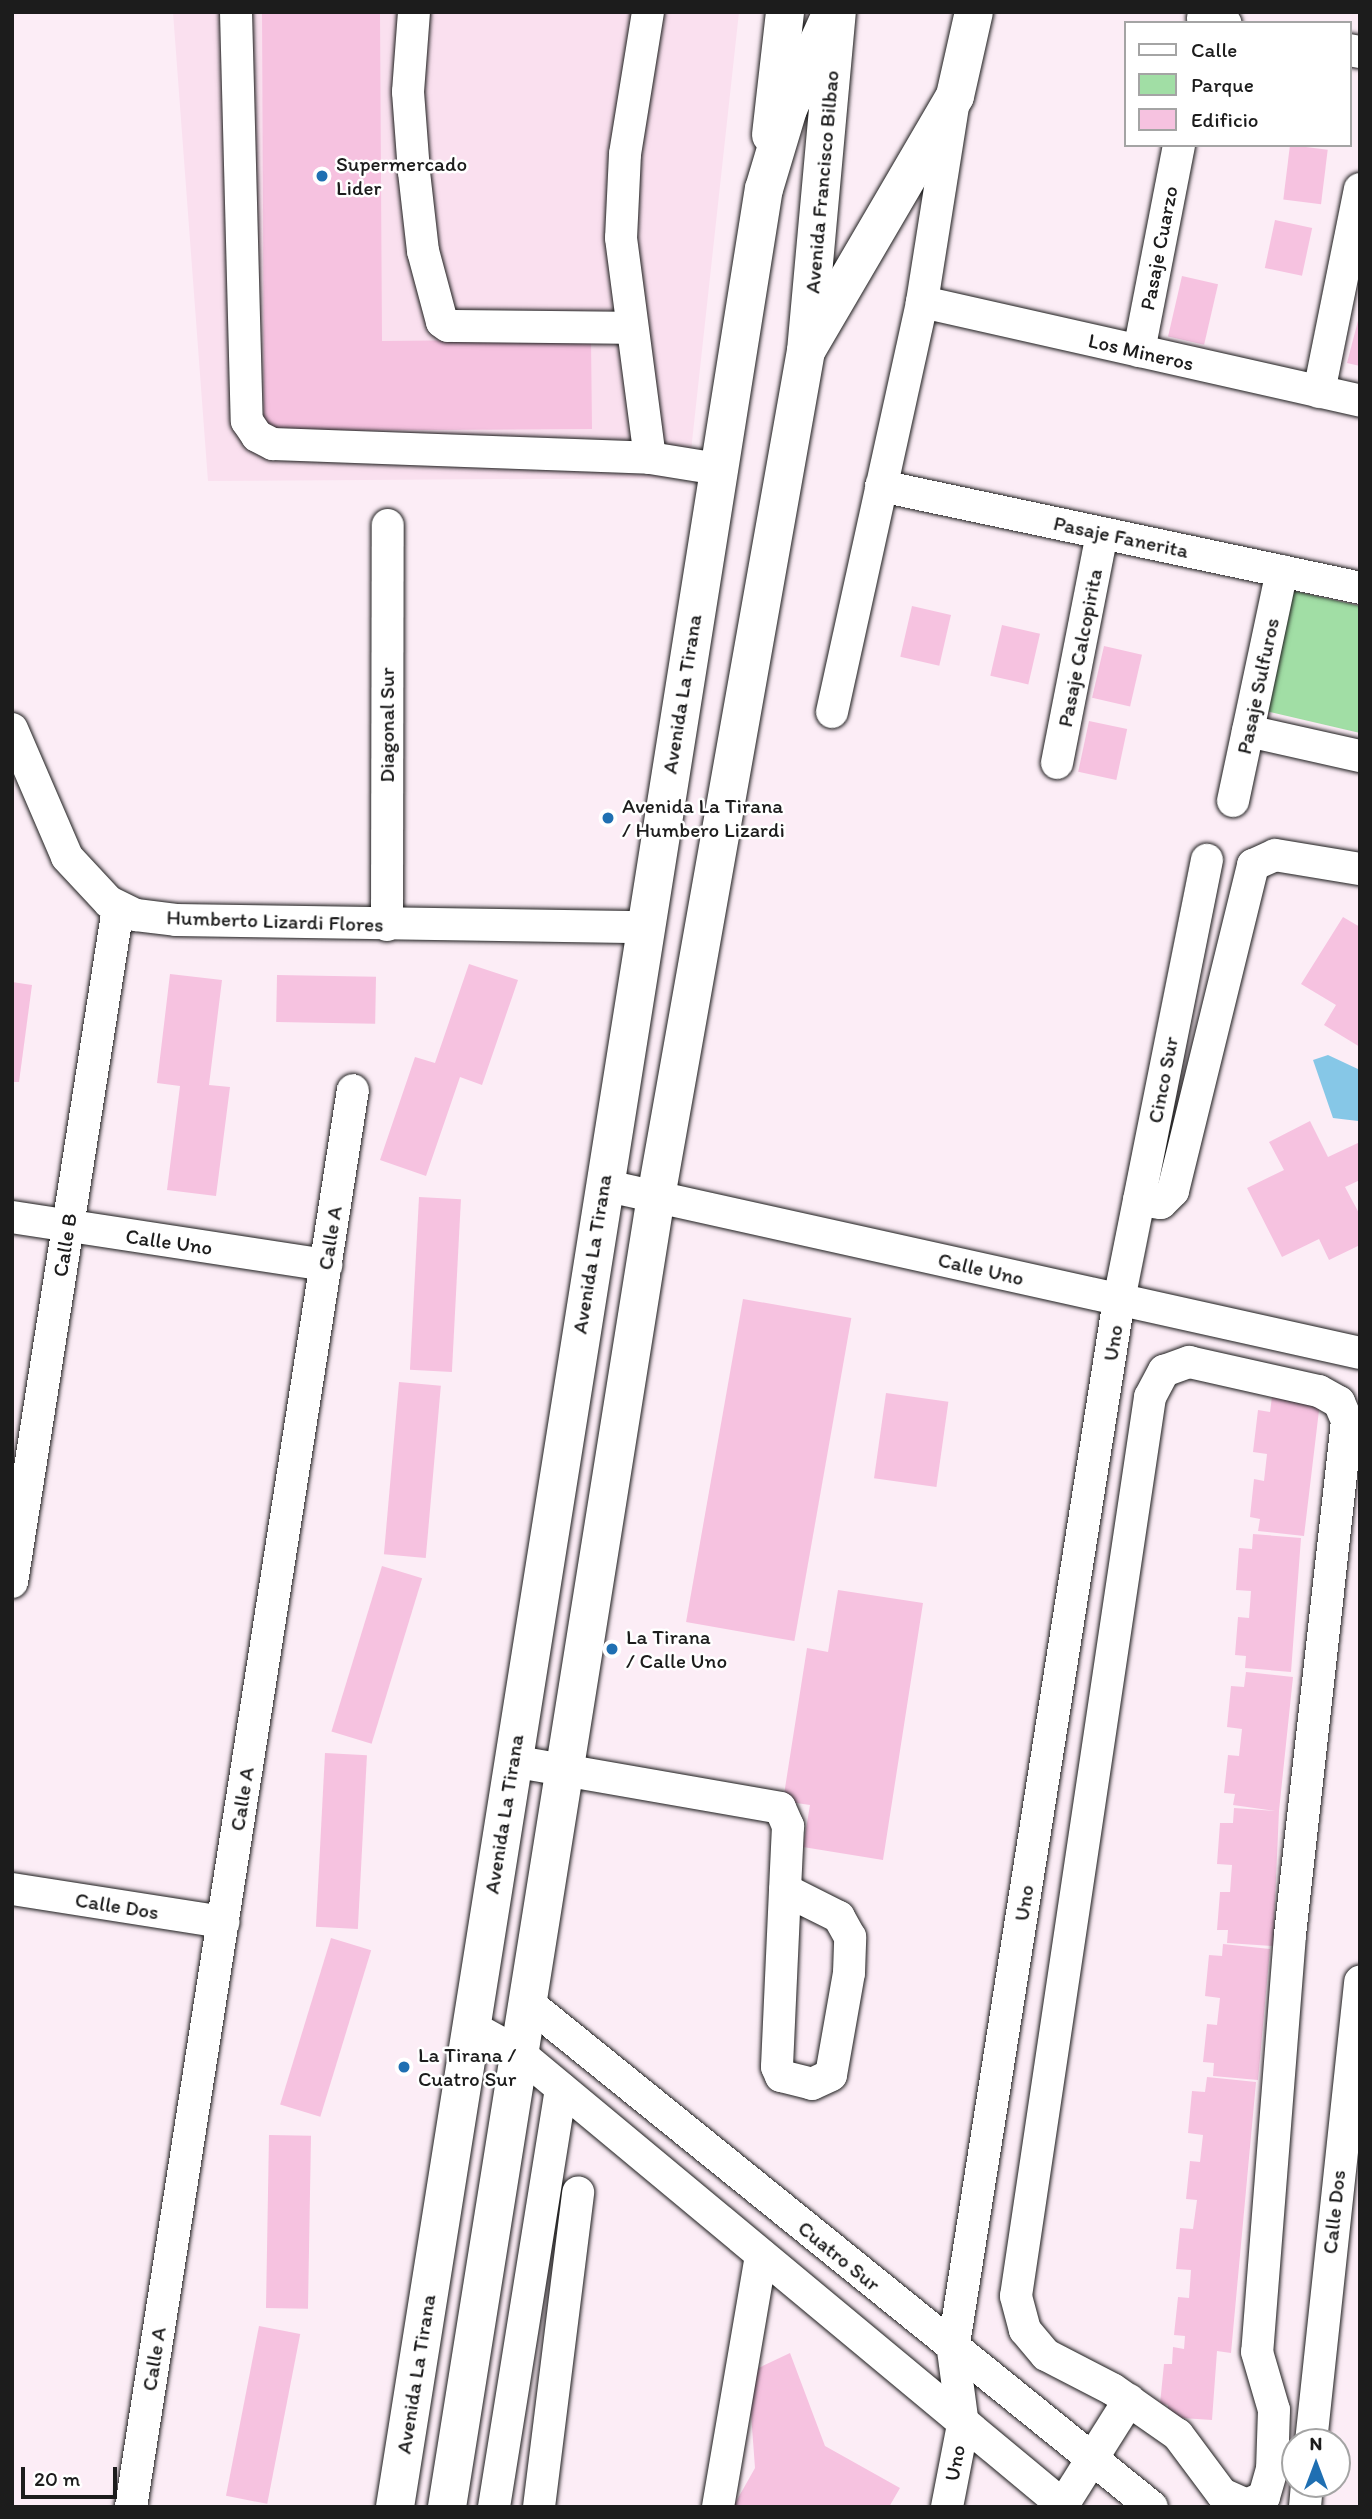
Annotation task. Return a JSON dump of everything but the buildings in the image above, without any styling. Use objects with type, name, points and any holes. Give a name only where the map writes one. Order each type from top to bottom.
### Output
[{"type":"main road","points":[[764,188],[785,12]]},
{"type":"main road","name":"Avenida La Tirana","points":[[395,2507],[603,1185],[764,188],[788,109],[832,12]]},
{"type":"main road","name":"Avenida Francisco Bilbao","points":[[806,351],[837,12]]},
{"type":"main road","points":[[447,2507],[656,1197],[806,351],[955,96],[974,12]]},
{"type":"street","points":[[236,12],[247,421],[257,436],[272,444],[650,458],[718,469]]},
{"type":"street","points":[[414,12],[408,92],[414,172],[423,251],[442,322],[448,326],[630,328]]},
{"type":"street","points":[[648,12],[624,179],[621,238],[630,328],[650,458]]},
{"type":"street","points":[[832,712],[922,302],[955,96]]},
{"type":"street","name":"Pasaje Cuarzo","points":[[1139,351],[1179,147]]},
{"type":"street","points":[[1319,392],[1358,207]]},
{"type":"street","name":"Los Mineros","points":[[922,302],[1360,401]]},
{"type":"street","name":"Pasaje Fanerita","points":[[881,486],[1360,588]]},
{"type":"street","name":"Diagonal Sur","points":[[387,925],[388,525]]},
{"type":"street","name":"Pasaje Calcopirita","points":[[1057,763],[1102,533]]},
{"type":"street","name":"Pasaje Sulfuros","points":[[1233,801],[1282,571]]},
{"type":"street","points":[[12,729],[67,857],[118,908]]},
{"type":"street","points":[[1248,731],[1360,756]]},
{"type":"street","points":[[1139,1200],[1161,1203],[1173,1191],[1252,865],[1275,855],[1360,869]]},
{"type":"street","name":"Cinco Sur","points":[[1119,1300],[1207,860]]},
{"type":"street","name":"Humberto Lizardi Flores","points":[[118,908],[176,920],[645,927]]},
{"type":"street","name":"Calle B","points":[[12,1582],[118,908]]},
{"type":"street","name":"Calle A","points":[[131,2507],[353,1090]]},
{"type":"street","name":"Calle Uno","points":[[603,1185],[1360,1353]]},
{"type":"street","name":"Calle Uno","points":[[12,1217],[326,1265]]},
{"type":"street","name":"Uno","points":[[947,2507],[962,2425],[953,2350],[1119,1300]]},
{"type":"street","points":[[1189,1362],[1319,1391],[1339,1402],[1347,1421],[1292,1922],[1258,2338],[1259,2373],[1275,2422],[1265,2497],[1247,2505],[1230,2500],[1178,2435],[1129,2400],[1040,2349],[1025,2330],[1016,2296],[1150,1397],[1164,1371],[1189,1362]]},
{"type":"street","points":[[512,1761],[774,1805],[788,1826],[785,1890],[777,2067],[781,2076],[812,2084],[831,2075],[849,1973],[850,1937],[838,1917],[785,1890]]},
{"type":"street","name":"Calle Dos","points":[[12,1889],[223,1922]]},
{"type":"street","name":"Calle Dos","points":[[1313,2428],[1353,2084],[1360,1982]]},
{"type":"street","name":"Cuatro Sur","points":[[528,2003],[953,2350],[1152,2507]]},
{"type":"street","points":[[470,2026],[519,2053],[962,2425],[1064,2506],[1129,2400]]},
{"type":"street","points":[[561,2088],[495,2503],[538,2505],[578,2192]]},
{"type":"street","points":[[718,2507],[761,2255]]},
{"type":"shaded area","points":[[173,12],[739,12],[688,478],[208,481]]},
{"type":"green space","points":[[1294,591],[1360,606],[1360,733],[1266,711]]},
{"type":"water","points":[[1328,1055],[1360,1070],[1358,1121],[1333,1118],[1313,1060]]},
{"type":"place","name":"Supermercado Lider","points":[[322,176]]},
{"type":"place","name":"Avenida La Tirana / Humbero Lizardi","points":[[608,818]]},
{"type":"place","name":"La Tirana / Calle Uno","points":[[612,1649]]},
{"type":"place","name":"La Tirana / Cuatro Sur","points":[[404,2067]]}]
